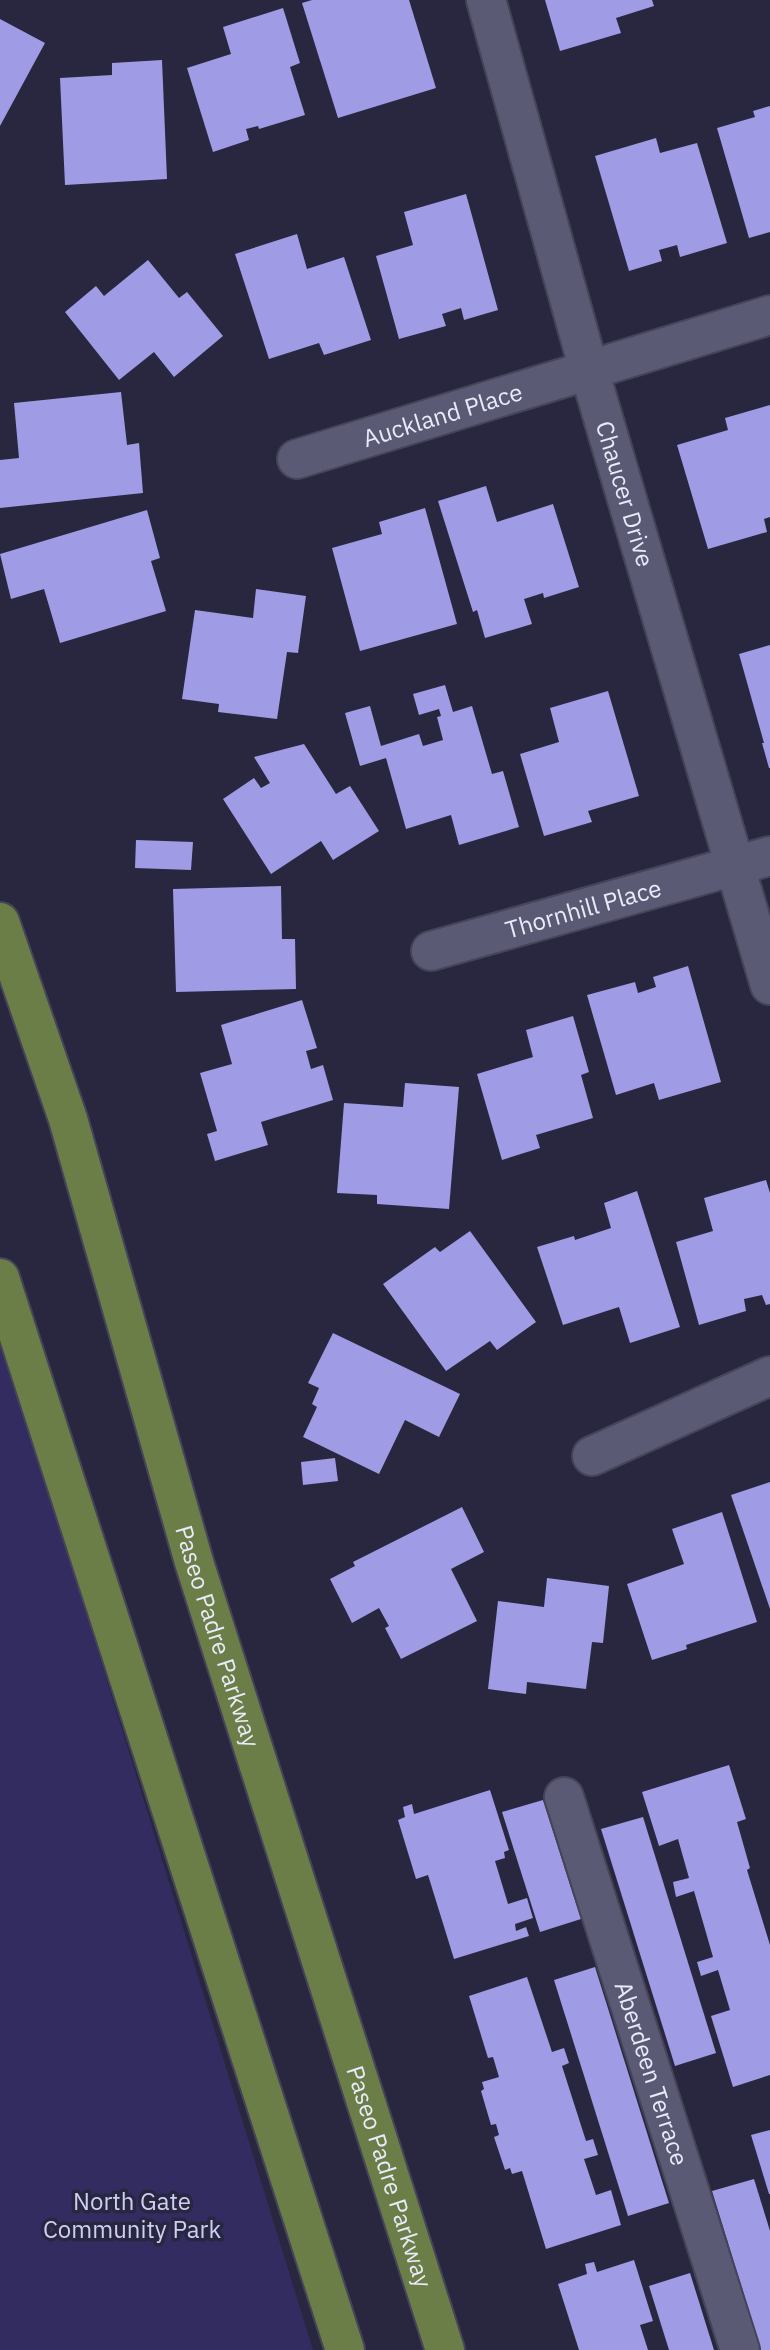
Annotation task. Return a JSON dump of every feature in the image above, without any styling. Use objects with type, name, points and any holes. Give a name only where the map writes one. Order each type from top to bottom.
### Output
[{"type":"main road","name":"Paseo Padre Parkway","points":[[0,922],[68,1119],[194,1562],[444,2350]]},
{"type":"main road","points":[[0,1278],[345,2350]]},
{"type":"street","name":"Chaucer Drive","points":[[486,0],[589,370],[770,985]]},
{"type":"street","name":"Auckland Place","points":[[297,459],[770,316]]},
{"type":"street","name":"Thornhill Place","points":[[431,950],[770,856]]},
{"type":"street","points":[[592,1456],[770,1376]]},
{"type":"street","name":"Aberdeen Terrace","points":[[564,1797],[740,2350]]},
{"type":"green space","name":"North Gate Community Park","points":[[0,1333],[313,2350],[0,2350]]},
{"type":"building","points":[[312,0],[409,0],[436,88],[338,118],[302,3]]},
{"type":"building","points":[[545,0],[652,0],[654,6],[616,18],[621,33],[560,51]]},
{"type":"building","points":[[283,8],[300,63],[290,67],[305,115],[259,129],[258,126],[246,129],[249,140],[213,152],[187,68],[231,54],[223,27]]},
{"type":"building","points":[[0,19],[45,43],[0,126]]},
{"type":"building","points":[[162,60],[167,179],[65,185],[60,78],[112,75],[112,63]]},
{"type":"building","points":[[770,106],[770,232],[749,238],[717,128],[755,117],[753,111]]},
{"type":"building","points":[[656,138],[660,153],[697,143],[727,243],[680,257],[677,245],[659,250],[662,261],[629,271],[595,156]]},
{"type":"building","points":[[466,194],[498,310],[464,320],[461,308],[442,314],[446,326],[399,339],[376,256],[413,245],[404,212]]},
{"type":"building","points":[[297,234],[307,269],[344,257],[371,340],[324,355],[319,343],[269,359],[235,254]]},
{"type":"building","points":[[148,260],[179,298],[187,292],[223,336],[174,377],[154,352],[119,380],[65,312],[96,286],[104,296]]},
{"type":"building","points":[[121,392],[127,445],[139,443],[143,493],[0,508],[0,460],[19,458],[14,403]]},
{"type":"building","points":[[770,405],[770,517],[764,519],[767,532],[708,549],[677,445],[728,430],[725,418]]},
{"type":"building","points":[[486,486],[497,522],[553,504],[579,587],[544,598],[543,593],[524,599],[532,624],[485,638],[477,610],[473,612],[438,501]]},
{"type":"building","points":[[425,508],[457,624],[360,651],[332,548],[382,534],[379,522]]},
{"type":"building","points":[[147,510],[160,558],[151,561],[166,611],[60,643],[44,589],[11,599],[0,554]]},
{"type":"building","points":[[256,589],[306,596],[298,653],[287,652],[277,719],[218,712],[219,704],[182,699],[195,610],[253,618]]},
{"type":"building","points":[[770,645],[770,768],[769,768],[739,654]]},
{"type":"building","points":[[445,685],[453,712],[472,706],[492,774],[503,771],[519,827],[459,845],[451,815],[406,829],[386,758],[360,766],[345,713],[370,706],[381,746],[419,734],[423,746],[443,740],[437,717],[441,716],[439,709],[419,715],[413,694]]},
{"type":"building","points":[[608,691],[639,796],[588,811],[592,822],[544,836],[520,754],[559,742],[550,708]]},
{"type":"building","points":[[304,744],[336,794],[350,786],[379,831],[333,860],[321,841],[271,874],[223,799],[254,778],[261,788],[270,783],[254,757]]},
{"type":"building","points":[[136,840],[193,842],[191,870],[135,868]]},
{"type":"building","points":[[281,886],[282,939],[295,939],[296,989],[176,992],[173,889]]},
{"type":"building","points":[[688,966],[721,1082],[659,1100],[654,1083],[616,1095],[587,995],[635,982],[638,993],[656,987],[653,977]]},
{"type":"building","points":[[302,1000],[317,1048],[306,1051],[311,1069],[323,1065],[333,1100],[261,1122],[268,1145],[215,1161],[207,1134],[217,1131],[200,1073],[232,1064],[221,1025]]},
{"type":"building","points":[[573,1016],[589,1072],[581,1075],[593,1118],[536,1135],[540,1148],[502,1160],[477,1074],[533,1057],[526,1030]]},
{"type":"building","points":[[405,1083],[459,1087],[449,1209],[377,1204],[377,1195],[337,1193],[344,1103],[403,1107]]},
{"type":"building","points":[[766,1180],[770,1193],[770,1304],[766,1305],[762,1295],[744,1299],[746,1311],[699,1325],[676,1242],[713,1231],[704,1198]]},
{"type":"building","points":[[637,1191],[680,1327],[630,1343],[619,1307],[563,1325],[537,1247],[574,1236],[575,1240],[611,1228],[604,1203]]},
{"type":"building","points":[[470,1231],[536,1322],[497,1350],[490,1341],[446,1371],[383,1284],[435,1247],[440,1252]]},
{"type":"building","points":[[333,1333],[460,1394],[439,1437],[405,1420],[379,1474],[303,1437],[317,1407],[312,1404],[319,1388],[308,1383]]},
{"type":"building","points":[[335,1458],[338,1481],[303,1485],[301,1462]]},
{"type":"building","points":[[770,1482],[770,1609],[731,1495]]},
{"type":"building","points":[[462,1507],[484,1552],[451,1569],[477,1621],[401,1659],[385,1628],[389,1626],[379,1608],[352,1623],[330,1579],[355,1566],[353,1562]]},
{"type":"building","points":[[722,1512],[757,1622],[686,1645],[687,1649],[652,1660],[627,1584],[684,1564],[672,1529]]},
{"type":"building","points":[[547,1578],[609,1586],[603,1643],[592,1642],[586,1689],[527,1682],[526,1694],[488,1689],[498,1601],[544,1607]]},
{"type":"building","points":[[729,1765],[746,1819],[737,1822],[750,1868],[747,1870],[770,1945],[770,2075],[733,2087],[711,2016],[730,2010],[718,1970],[701,1976],[697,1962],[713,1957],[694,1891],[676,1897],[673,1882],[689,1878],[678,1839],[659,1846],[642,1792]]},
{"type":"building","points":[[490,1790],[509,1850],[504,1852],[505,1858],[495,1861],[508,1904],[527,1898],[533,1918],[515,1924],[516,1931],[526,1927],[529,1936],[454,1959],[428,1875],[416,1879],[398,1820],[405,1817],[403,1807],[412,1804],[414,1814]]},
{"type":"building","points":[[543,1800],[581,1919],[540,1932],[502,1812]]},
{"type":"building","points":[[643,1817],[716,2053],[675,2066],[601,1829]]},
{"type":"building","points":[[595,1967],[669,2203],[628,2216],[554,1980]]},
{"type":"building","points":[[527,1977],[552,2052],[564,2048],[569,2063],[562,2066],[586,2141],[593,2139],[598,2155],[584,2159],[596,2195],[611,2190],[621,2225],[546,2249],[522,2171],[512,2174],[510,2168],[505,2170],[494,2137],[499,2135],[496,2124],[491,2125],[481,2091],[484,2089],[482,2082],[499,2077],[493,2057],[488,2058],[469,1996]]},
{"type":"building","points":[[770,2130],[770,2194],[769,2194],[751,2135]]},
{"type":"building","points":[[754,2179],[770,2231],[770,2350],[761,2350],[712,2191]]},
{"type":"building","points":[[634,2260],[653,2321],[640,2325],[648,2350],[579,2350],[558,2284],[587,2274],[585,2264],[594,2262],[597,2272]]},
{"type":"building","points":[[690,2273],[714,2350],[669,2350],[649,2286]]}]
